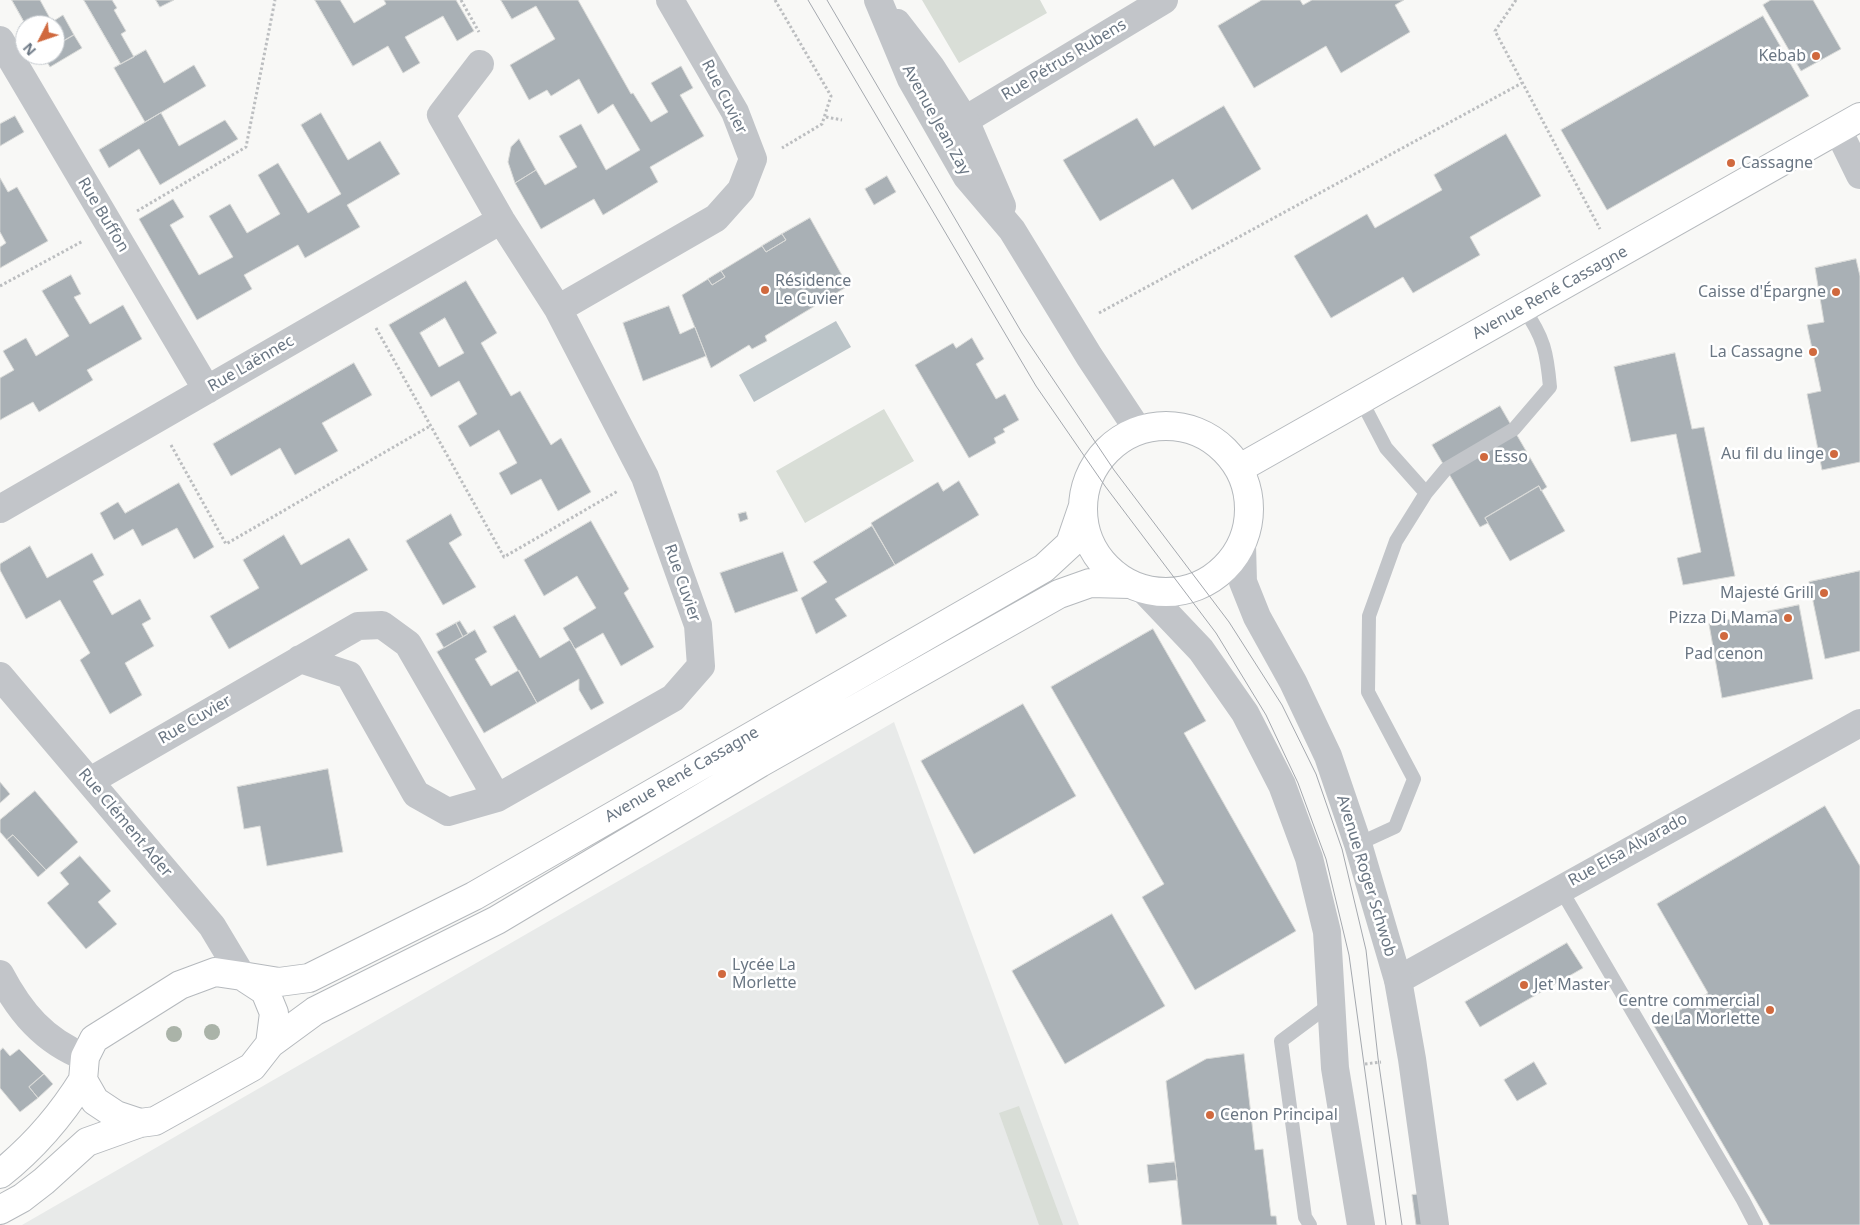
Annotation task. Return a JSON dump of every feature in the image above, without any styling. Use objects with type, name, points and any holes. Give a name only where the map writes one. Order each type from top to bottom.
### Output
[{"type":"main road","name":"Avenue René Cassagne","points":[[1240,468],[1614,258],[1849,123]]},
{"type":"main road","points":[[1161,426],[1184,427],[1206,435],[1225,450],[1240,468],[1249,494],[1250,520],[1242,545],[1226,568],[1203,585],[1186,592],[1164,593],[1137,587],[1110,571],[1095,552],[1085,530],[1083,506],[1088,478],[1103,454],[1119,440],[1138,430],[1161,426]]},
{"type":"main road","name":"Avenue René Cassagne","points":[[0,1174],[26,1153],[57,1119],[84,1069],[94,1039],[180,985],[215,972],[278,982],[309,978],[474,896],[1044,568],[1070,544],[1083,506]]},
{"type":"main road","name":"Avenue René Cassagne","points":[[0,1210],[22,1198],[44,1181],[87,1142],[140,1123],[155,1121],[252,1067],[270,1044],[315,1011],[497,920],[760,764],[1059,594],[1090,583],[1137,587]]},
{"type":"main road","name":"Avenue René Cassagne","points":[[242,976],[265,991],[274,1013],[270,1044]]},
{"type":"main road","points":[[84,1069],[95,1101],[116,1115],[140,1123]]},
{"type":"street","name":"Rue Cuvier","points":[[670,0],[735,112],[753,159]]},
{"type":"street","name":"Avenue Jean Zay","points":[[878,0],[931,67],[965,120],[1012,230]]},
{"type":"street","name":"Avenue Jean Zay","points":[[878,0],[911,79],[966,177],[1012,230],[1073,327],[1088,356],[1138,430]]},
{"type":"street","name":"Rue Pétrus Rubens","points":[[965,120],[1164,0]]},
{"type":"street","name":"Rue Buffon","points":[[0,40],[207,390]]},
{"type":"street","name":"Rue Cuvier","points":[[300,659],[349,675],[416,794],[448,812],[497,798],[673,698],[701,666],[698,625],[645,476],[558,309],[501,220],[441,115],[482,52]]},
{"type":"street","points":[[1849,123],[1860,174]]},
{"type":"street","points":[[558,309],[716,218],[741,190],[753,159]]},
{"type":"street","name":"Rue Laënnec","points":[[0,509],[501,220]]},
{"type":"street","name":"Avenue Roger Schwob","points":[[1242,545],[1243,582],[1257,617],[1293,682],[1328,756],[1358,844],[1398,980],[1412,1059],[1435,1225]]},
{"type":"street","points":[[1137,587],[1201,650],[1245,713],[1282,786],[1309,858],[1327,932],[1333,1003],[1335,1068],[1361,1225]]},
{"type":"street","name":"Rue Cuvier","points":[[90,781],[358,626],[382,625],[408,644],[497,798]]},
{"type":"street","name":"Rue Clément Ader","points":[[0,676],[212,926],[242,976]]},
{"type":"street","name":"Rue Elsa Alvarado","points":[[1398,980],[1560,888],[1860,723]]},
{"type":"street","points":[[0,974],[8,1001],[48,1037],[69,1051],[84,1069]]},
{"type":"lane","points":[[1358,844],[1395,827],[1414,779],[1368,692],[1370,616],[1396,541],[1426,493],[1446,469],[1514,429],[1550,388],[1548,353],[1532,321],[1523,308]]},
{"type":"lane","points":[[1361,400],[1386,448],[1426,493]]},
{"type":"lane","points":[[1560,888],[1756,1225]]},
{"type":"lane","points":[[1310,1225],[1306,1217],[1281,1041],[1333,1003]]},
{"type":"path","points":[[136,211],[246,147],[275,0]]},
{"type":"path","points":[[461,0],[482,52]]},
{"type":"path","points":[[753,159],[776,152],[822,124],[826,117],[831,96],[775,0]]},
{"type":"path","points":[[1516,0],[1495,31],[1585,198],[1614,258]]},
{"type":"path","points":[[1073,327],[1522,83]]},
{"type":"path","points":[[826,117],[842,120]]},
{"type":"path","points":[[0,286],[89,238]]},
{"type":"path","points":[[372,321],[504,557],[619,491]]},
{"type":"path","points":[[168,440],[226,544],[430,426]]},
{"type":"path","points":[[1335,1068],[1412,1059]]},
{"type":"shaded area","points":[[922,0],[1040,0],[1047,13],[959,63]]},
{"type":"shaded area","points":[[836,321],[851,347],[754,402],[739,375]]},
{"type":"shaded area","points":[[884,409],[914,461],[805,523],[776,471]]},
{"type":"shaded area","name":"Lycée La Morlette","points":[[894,722],[1079,1225],[22,1225]]},
{"type":"shaded area","points":[[1019,1106],[1063,1225],[1039,1225],[999,1113]]},
{"type":"building","points":[[12,0],[40,0],[48,15],[20,15]]},
{"type":"building","points":[[84,0],[112,0],[117,8],[114,10],[126,31],[121,34],[134,57],[121,64]]},
{"type":"building","points":[[156,0],[174,0],[160,7]]},
{"type":"building","points":[[315,0],[340,0],[354,23],[386,4],[384,0],[456,0],[474,31],[457,41],[443,16],[405,37],[420,63],[403,73],[388,46],[353,66]]},
{"type":"building","points":[[501,0],[578,0],[631,94],[633,93],[651,122],[668,112],[651,83],[681,66],[693,88],[680,95],[704,136],[650,167],[658,182],[603,215],[594,199],[541,229],[515,183],[536,170],[545,185],[577,167],[559,136],[581,124],[606,170],[640,150],[613,104],[598,114],[579,79],[551,96],[547,90],[529,100],[510,65],[555,39],[536,6],[512,19]]},
{"type":"building","points":[[1262,0],[1300,0],[1303,5],[1312,0],[1404,0],[1395,5],[1410,32],[1341,73],[1326,46],[1254,88],[1218,26]]},
{"type":"building","points":[[1771,0],[1813,0],[1841,49],[1801,71],[1763,5]]},
{"type":"building","points":[[1763,16],[1809,96],[1607,210],[1561,130]]},
{"type":"building","points":[[65,19],[74,35],[65,40]]},
{"type":"building","points":[[74,35],[82,48],[65,58],[65,40]]},
{"type":"building","points":[[146,50],[164,83],[194,65],[206,86],[145,122],[114,68]]},
{"type":"building","points":[[1224,106],[1261,169],[1192,210],[1173,179],[1100,221],[1063,160],[1137,118],[1154,146]]},
{"type":"building","points":[[161,113],[179,146],[225,120],[238,139],[160,185],[139,149],[109,168],[99,150]]},
{"type":"building","points":[[321,113],[348,160],[380,141],[400,174],[347,205],[360,227],[305,258],[298,245],[244,275],[252,289],[197,320],[139,219],[173,199],[184,217],[170,225],[199,275],[233,257],[209,216],[230,204],[247,233],[280,214],[258,175],[278,163],[308,213],[341,194],[301,125]]},
{"type":"building","points":[[15,116],[24,132],[0,146],[0,124]]},
{"type":"building","points":[[1506,134],[1541,196],[1470,237],[1480,255],[1413,293],[1403,277],[1331,318],[1294,256],[1367,214],[1375,228],[1442,190],[1434,175]]},
{"type":"building","points":[[519,139],[536,170],[515,183],[508,162],[511,147]]},
{"type":"building","points":[[887,176],[896,192],[874,205],[865,189]]},
{"type":"building","points":[[0,178],[8,192],[17,187],[48,241],[0,268],[0,247],[6,243],[0,232]]},
{"type":"building","name":"Résidence Le Cuvier","points":[[810,218],[848,286],[765,336],[767,341],[752,349],[749,345],[711,368],[682,295],[708,279],[712,285],[725,277],[721,271],[762,246],[766,252],[786,240],[782,234]]},
{"type":"building","points":[[782,234],[786,240],[766,252],[762,246]]},
{"type":"building","points":[[1856,259],[1860,276],[1860,462],[1822,470],[1807,394],[1821,391],[1807,325],[1824,322],[1815,268]]},
{"type":"building","points":[[721,271],[725,277],[712,285],[708,279]]},
{"type":"building","points":[[71,275],[81,294],[74,297],[90,324],[123,305],[142,339],[87,370],[93,380],[39,412],[33,402],[0,420],[0,378],[14,370],[3,351],[26,338],[36,356],[69,336],[42,291]]},
{"type":"building","points":[[466,281],[497,333],[481,343],[511,396],[520,391],[551,445],[561,438],[591,492],[558,511],[541,479],[511,495],[499,473],[517,463],[499,430],[470,447],[458,426],[477,414],[459,381],[431,397],[389,325]],"holes":[[[445,318],[464,353],[439,367],[420,333]]]},
{"type":"building","points":[[669,306],[680,334],[695,327],[706,356],[643,381],[623,323]]},
{"type":"building","points":[[972,338],[984,359],[976,364],[996,399],[1005,394],[1019,420],[1003,429],[1005,432],[994,438],[996,443],[969,458],[915,365],[953,343],[956,348]]},
{"type":"building","points":[[1675,353],[1692,429],[1704,427],[1735,576],[1683,585],[1677,558],[1701,552],[1676,434],[1631,442],[1614,367]]},
{"type":"building","points":[[354,363],[372,395],[322,423],[338,451],[295,475],[280,448],[231,476],[213,444]]},
{"type":"building","name":"Esso","points":[[1500,406],[1547,487],[1541,491],[1539,486],[1485,518],[1488,523],[1480,527],[1432,445]]},
{"type":"building","points":[[959,481],[979,515],[895,565],[871,523],[938,482],[943,491]]},
{"type":"building","points":[[179,483],[214,547],[194,559],[177,528],[142,546],[133,529],[114,540],[100,513],[118,502],[125,513]]},
{"type":"building","points":[[1539,486],[1565,531],[1510,561],[1485,518]]},
{"type":"building","points":[[746,512],[748,519],[740,522],[738,514]]},
{"type":"building","points":[[451,514],[462,535],[449,543],[476,587],[443,605],[406,541]]},
{"type":"building","points":[[591,521],[629,589],[624,593],[654,647],[621,666],[603,633],[575,649],[563,628],[596,608],[577,576],[544,596],[524,560]]},
{"type":"building","points":[[872,526],[895,565],[835,599],[847,616],[816,634],[801,598],[827,582],[813,562]]},
{"type":"building","points":[[284,535],[301,565],[349,538],[368,570],[229,649],[210,616],[259,588],[243,560]]},
{"type":"building","points":[[30,546],[47,578],[92,553],[104,575],[93,581],[112,615],[140,599],[151,619],[142,624],[154,646],[125,663],[142,695],[110,714],[80,660],[90,653],[60,600],[26,619],[0,570],[0,564]]},
{"type":"building","points":[[783,552],[798,591],[735,613],[720,573]]},
{"type":"building","points":[[1860,571],[1860,651],[1825,659],[1809,582]]},
{"type":"building","points":[[1799,605],[1813,679],[1722,698],[1709,624]]},
{"type":"building","points":[[515,615],[540,658],[570,640],[604,703],[591,710],[579,690],[579,679],[537,703],[493,627]]},
{"type":"building","points":[[460,621],[468,634],[463,637],[456,623]]},
{"type":"building","points":[[456,623],[463,637],[444,648],[436,634]]},
{"type":"building","points":[[1153,629],[1206,721],[1184,733],[1296,931],[1195,990],[1142,897],[1164,884],[1051,687]]},
{"type":"building","points":[[475,630],[487,652],[475,659],[491,686],[519,670],[537,703],[484,733],[437,652]]},
{"type":"building","points":[[1023,704],[1076,796],[974,854],[921,761]]},
{"type":"building","points":[[328,769],[343,852],[267,866],[260,826],[244,829],[237,787]]},
{"type":"building","points":[[0,782],[10,794],[0,803]]},
{"type":"building","points":[[35,791],[78,842],[46,870],[13,835],[7,840],[0,832],[0,820]]},
{"type":"building","name":"Centre commercial de La Morlette","points":[[1825,806],[1860,866],[1860,1225],[1770,1225],[1654,1026],[1708,993],[1657,904]]},
{"type":"building","points":[[13,835],[46,870],[38,877],[7,840]]},
{"type":"building","points":[[80,856],[111,891],[98,902],[117,924],[86,949],[47,903],[69,884],[60,873]]},
{"type":"building","points":[[1112,914],[1165,1006],[1065,1064],[1012,971]]},
{"type":"building","name":"Jet Master","points":[[1567,943],[1583,968],[1480,1027],[1465,1002]]},
{"type":"building","points":[[3,1048],[10,1056],[19,1049],[44,1074],[29,1087],[38,1098],[20,1112],[0,1088],[0,1051]]},
{"type":"building","name":"Cenon Principal","points":[[1244,1054],[1255,1150],[1263,1149],[1271,1216],[1276,1216],[1277,1225],[1182,1225],[1166,1081],[1206,1059]]},
{"type":"building","points":[[1534,1062],[1547,1084],[1517,1101],[1504,1080]]},
{"type":"building","points":[[44,1074],[53,1084],[38,1098],[29,1087]]},
{"type":"building","points":[[1175,1162],[1177,1180],[1149,1183],[1147,1165]]},
{"type":"building","points":[[1419,1194],[1423,1225],[1416,1225],[1412,1195]]},
{"type":"tram line","points":[[808,0],[1036,386],[1105,486],[1216,633],[1266,715],[1298,783],[1326,859],[1349,955],[1386,1225]]},
{"type":"tram line","points":[[827,0],[1022,333],[1114,470],[1229,622],[1282,705],[1316,774],[1342,849],[1366,950],[1378,1058],[1402,1225]]},
{"type":"place","name":"Kebab","points":[[1816,56]]},
{"type":"place","name":"Cassagne","points":[[1731,163]]},
{"type":"place","name":"Résidence Le Cuvier","points":[[765,290]]},
{"type":"place","name":"Caisse d'Épargne","points":[[1836,292]]},
{"type":"place","name":"La Cassagne","points":[[1813,352]]},
{"type":"place","name":"Au fil du linge","points":[[1834,454]]},
{"type":"place","name":"Esso","points":[[1484,457]]},
{"type":"place","name":"Majesté Grill","points":[[1824,593]]},
{"type":"place","name":"Pizza Di Mama","points":[[1788,618]]},
{"type":"place","name":"Pad cenon","points":[[1724,636]]},
{"type":"place","name":"Lycée La Morlette","points":[[722,974]]},
{"type":"place","name":"Jet Master","points":[[1524,985]]},
{"type":"place","name":"Centre commercial de La Morlette","points":[[1770,1010]]},
{"type":"place","name":"Cenon Principal","points":[[1210,1115]]}]
